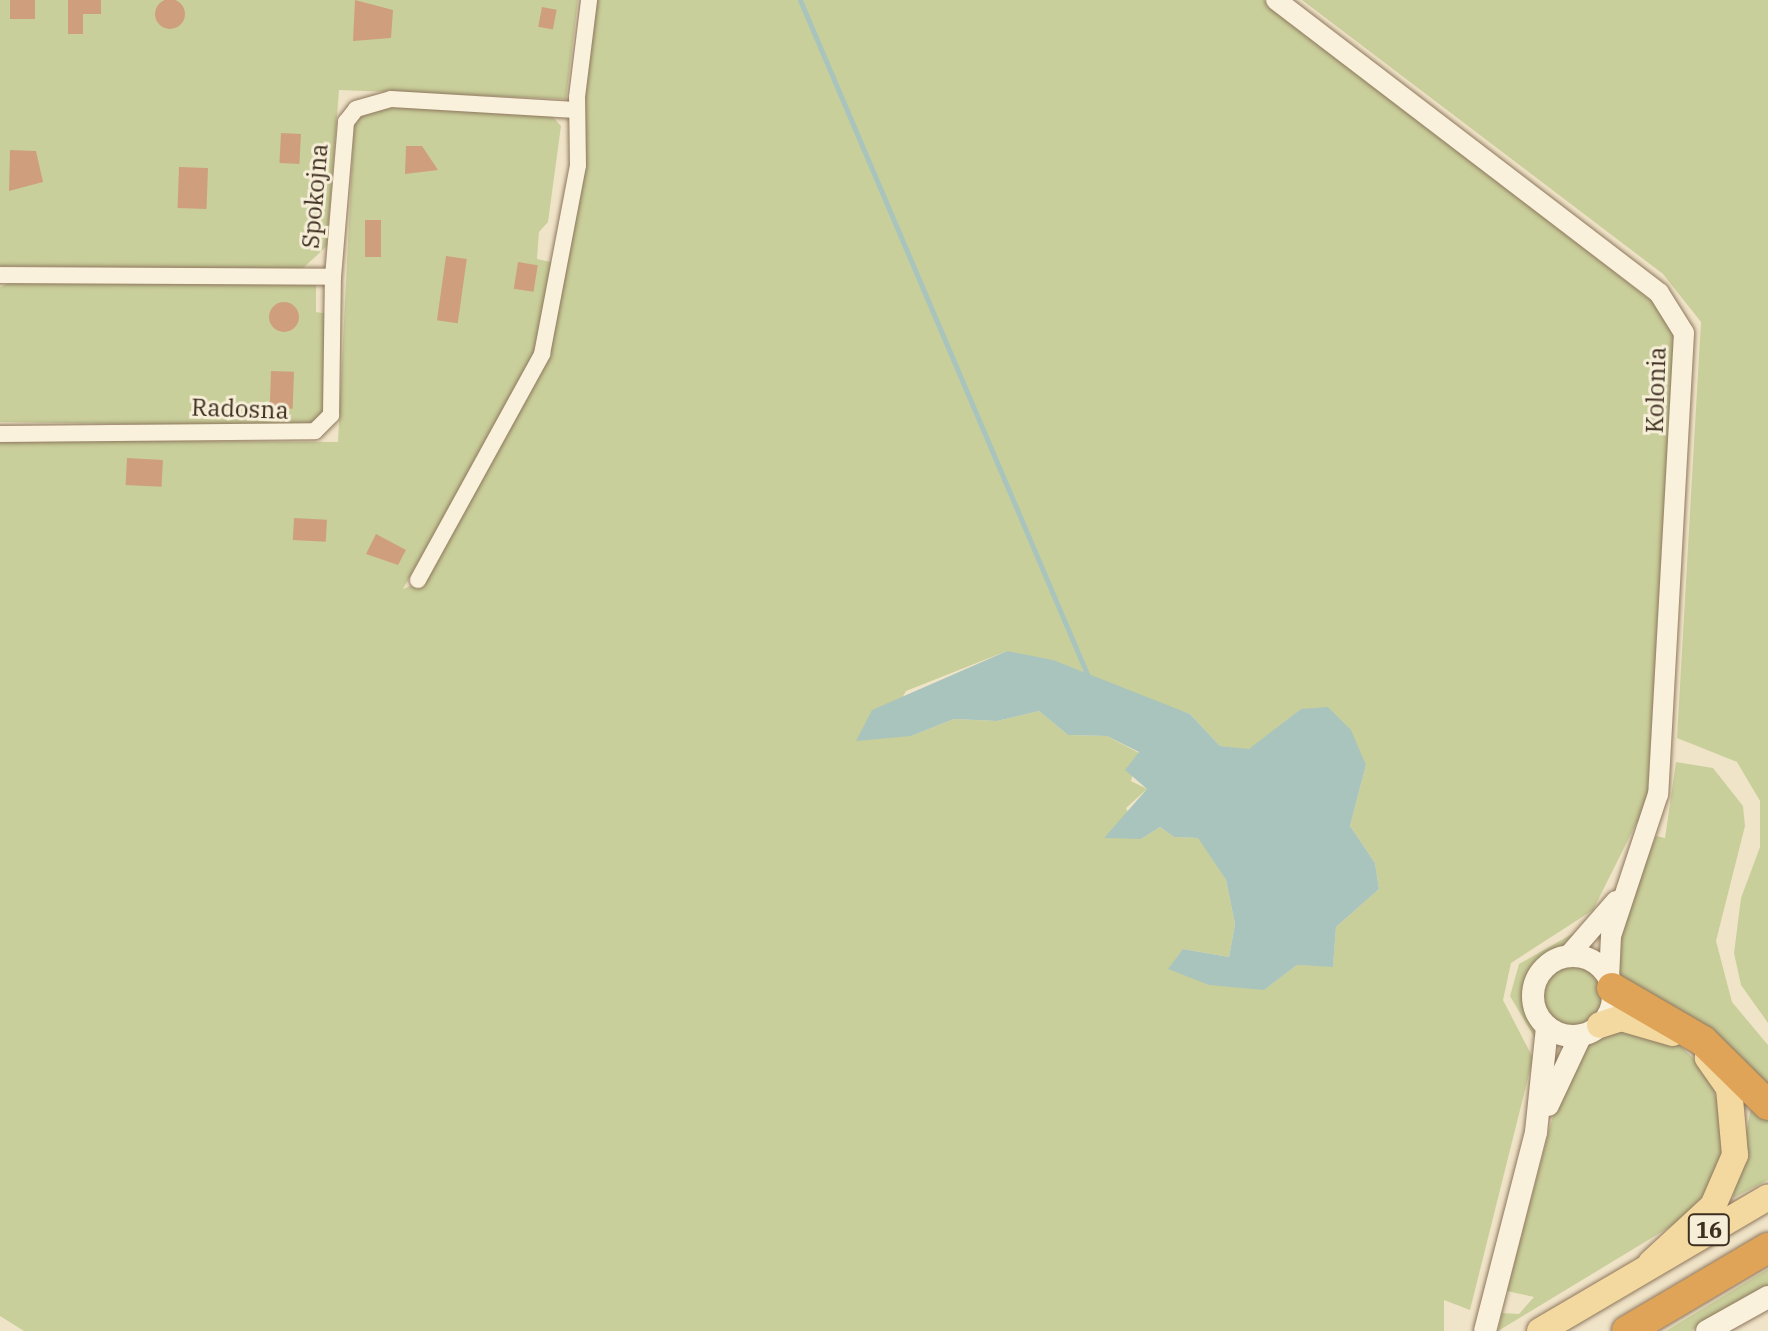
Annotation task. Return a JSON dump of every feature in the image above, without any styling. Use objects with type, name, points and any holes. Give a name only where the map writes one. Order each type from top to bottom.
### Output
[{"type":"highway","points":[[1610,983],[1703,1041],[1768,1105]]},
{"type":"highway","points":[[1627,1331],[1768,1248]]},
{"type":"main road","points":[[1485,1331],[1536,1132],[1547,1027],[1533,991],[1544,968],[1568,956],[1596,963],[1610,983],[1591,1030],[1536,1132]]},
{"type":"main road","points":[[1547,1027],[1591,1030],[1621,1018],[1681,1036],[1715,1066],[1735,1110],[1735,1155],[1719,1198],[1651,1263]]},
{"type":"main road","name":"16","points":[[1540,1331],[1768,1197]]},
{"type":"main road","points":[[1707,1331],[1768,1297]]},
{"type":"street","points":[[418,580],[542,354],[578,165],[576,110],[589,0]]},
{"type":"street","name":"Kolonia","points":[[1276,0],[1477,148],[1659,293],[1678,317],[1686,350],[1655,814],[1605,960],[1610,983]]},
{"type":"street","name":"Spokojna","points":[[0,275],[333,277],[346,122],[356,109],[391,99],[576,110]]},
{"type":"street","name":"Radosna","points":[[0,434],[315,431],[331,415],[333,277]]},
{"type":"street","name":"Kolonia","points":[[1568,956],[1588,941],[1632,878]]},
{"type":"green space","points":[[0,0],[578,0],[566,99],[339,90],[327,246],[301,270],[0,266]]},
{"type":"green space","points":[[595,0],[1264,0],[1662,309],[1674,332],[1646,824],[1637,822],[1593,910],[1511,963],[1503,1000],[1533,1058],[1470,1310],[1444,1300],[1444,1331],[24,1331],[0,1316],[0,440],[338,442],[354,122],[372,106],[551,115],[561,126],[548,222],[539,232],[537,259],[551,262],[536,354],[403,589],[422,581],[551,334]],"holes":[[[1007,651],[1190,714],[1220,746],[1249,750],[1301,709],[1366,765],[1350,826],[1375,863],[1379,889],[1336,927],[1333,966],[1297,965],[1264,990],[1183,949],[1229,957],[1235,924],[1226,880],[1199,838],[1174,837],[1160,827],[1141,839],[1126,808],[1147,789],[1131,781],[1139,753],[1107,736],[1068,735],[1039,711],[997,721],[954,719],[911,736],[882,734],[906,691]]]},
{"type":"green space","points":[[1302,0],[1768,0],[1768,1023],[1741,985],[1734,953],[1741,898],[1760,847],[1760,801],[1737,762],[1677,738],[1701,322],[1663,274]]},
{"type":"green space","points":[[13,281],[316,285],[316,312],[328,314],[323,415],[310,427],[0,422],[0,287]]},
{"type":"green space","points":[[1676,762],[1713,768],[1743,806],[1745,826],[1716,941],[1732,1002],[1768,1045],[1768,1097],[1621,984],[1614,946],[1656,836],[1665,838]]},
{"type":"green space","points":[[1595,921],[1574,945],[1547,955],[1529,972],[1525,1006],[1539,1045],[1510,996],[1519,964]]},
{"type":"green space","points":[[1573,967],[1594,975],[1602,996],[1594,1017],[1573,1025],[1552,1017],[1544,996],[1552,975]]},
{"type":"green space","points":[[1620,1027],[1678,1044],[1709,1073],[1727,1136],[1714,1184],[1678,1222],[1498,1331],[1502,1313],[1519,1314],[1534,1297],[1507,1291],[1560,1089],[1588,1042]]},
{"type":"green space","points":[[1751,1108],[1768,1119],[1768,1180],[1733,1198]]},
{"type":"green space","points":[[1768,1269],[1768,1288],[1691,1331],[1666,1331]]},
{"type":"water","points":[[1007,651],[1053,660],[1190,714],[1220,746],[1249,749],[1301,709],[1328,707],[1351,730],[1366,765],[1350,826],[1375,863],[1379,889],[1336,927],[1333,967],[1297,965],[1264,990],[1209,985],[1168,969],[1183,949],[1229,957],[1235,924],[1226,880],[1198,838],[1174,837],[1160,827],[1141,839],[1104,838],[1147,789],[1125,770],[1139,752],[1107,736],[1068,735],[1039,711],[997,721],[954,719],[911,736],[856,741],[872,710]]},
{"type":"building","points":[[170,-1],[176,0],[184,8],[184,20],[176,28],[170,29],[164,28],[156,20],[155,14],[156,8],[164,0]]},
{"type":"building","points":[[10,0],[35,0],[35,19],[10,19]]},
{"type":"building","points":[[68,0],[101,0],[101,14],[83,14],[83,34],[68,34]]},
{"type":"building","points":[[355,0],[393,10],[391,38],[353,41]]},
{"type":"building","points":[[542,7],[557,10],[553,29],[538,27]]},
{"type":"building","points":[[281,133],[301,134],[299,164],[279,163]]},
{"type":"building","points":[[406,146],[422,146],[438,170],[405,174]]},
{"type":"building","points":[[10,150],[36,151],[43,182],[9,191]]},
{"type":"building","points":[[179,167],[208,168],[207,209],[178,208]]},
{"type":"building","points":[[365,220],[381,220],[381,257],[365,257]]},
{"type":"building","points":[[446,256],[467,259],[458,323],[437,320]]},
{"type":"building","points":[[518,262],[538,265],[534,292],[514,289]]},
{"type":"building","points":[[284,302],[295,306],[299,317],[295,328],[284,332],[273,328],[269,317],[273,306]]},
{"type":"building","points":[[271,371],[294,372],[293,409],[270,408]]},
{"type":"building","points":[[127,458],[163,460],[162,487],[126,485]]},
{"type":"building","points":[[294,518],[327,520],[326,542],[293,540]]},
{"type":"building","points":[[376,534],[406,550],[398,565],[366,554]]},
{"type":"waterway","points":[[800,0],[1087,674]]}]
